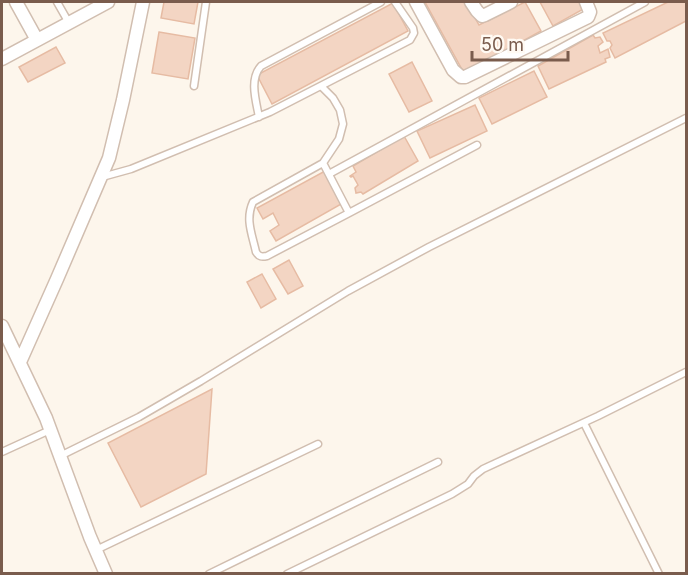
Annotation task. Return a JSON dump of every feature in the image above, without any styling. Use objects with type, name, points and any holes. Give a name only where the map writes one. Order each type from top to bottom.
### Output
[{"type":"street","points":[[16,2],[38,40]]},
{"type":"street","points":[[2,59],[108,2]]},
{"type":"street","points":[[20,362],[109,158],[143,2]]},
{"type":"street","points":[[416,2],[453,70],[461,77],[588,17],[590,12],[586,2]]},
{"type":"street","points":[[471,2],[482,16],[511,2]]},
{"type":"street","points":[[2,326],[50,430],[106,573]]},
{"type":"lane","points":[[57,2],[69,24]]},
{"type":"lane","points":[[194,86],[206,2]]},
{"type":"lane","points":[[259,117],[254,89],[256,71],[261,66],[381,2]]},
{"type":"lane","points":[[102,177],[131,169],[259,117],[410,40],[414,33],[413,28],[395,2]]},
{"type":"lane","points":[[329,174],[645,2]]},
{"type":"lane","points":[[321,86],[333,98],[340,110],[343,124],[339,139],[324,163],[253,202],[249,220],[256,252],[262,257],[477,145]]},
{"type":"lane","points":[[60,456],[149,411],[348,291],[687,118]]},
{"type":"lane","points":[[324,163],[348,213]]},
{"type":"lane","points":[[287,573],[452,494],[468,484],[483,469],[584,423],[687,372]]},
{"type":"lane","points":[[584,423],[659,573]]},
{"type":"lane","points":[[2,452],[50,430]]},
{"type":"lane","points":[[96,550],[318,444]]},
{"type":"lane","points":[[209,573],[438,462]]},
{"type":"building","points":[[164,2],[198,2],[194,24],[161,18]]},
{"type":"building","points":[[425,2],[466,2],[479,25],[525,2],[541,31],[464,73]]},
{"type":"building","points":[[540,2],[584,2],[587,7],[553,26]]},
{"type":"building","points":[[668,2],[686,2],[686,21],[615,58],[610,48],[612,45],[603,33]]},
{"type":"building","points":[[393,3],[408,31],[272,104],[257,75]]},
{"type":"building","points":[[159,32],[195,38],[188,79],[152,73]]},
{"type":"building","points":[[593,35],[595,38],[600,37],[603,42],[598,46],[600,53],[608,49],[610,57],[605,59],[606,62],[549,89],[538,66]]},
{"type":"building","points":[[56,47],[65,63],[28,82],[19,67]]},
{"type":"building","points":[[412,62],[432,101],[409,112],[389,74]]},
{"type":"building","points":[[534,71],[547,97],[492,124],[479,98]]},
{"type":"building","points":[[475,105],[487,131],[430,158],[417,131]]},
{"type":"building","points":[[404,136],[418,161],[363,194],[356,193],[355,188],[358,185],[353,176],[350,176],[356,172],[353,166]]},
{"type":"building","points":[[325,171],[343,203],[276,241],[270,231],[279,225],[273,213],[263,219],[257,208]]},
{"type":"building","points":[[289,260],[303,286],[288,294],[273,269]]},
{"type":"building","points":[[262,274],[276,299],[261,308],[247,282]]},
{"type":"building","points":[[212,389],[206,474],[141,507],[108,443]]}]
